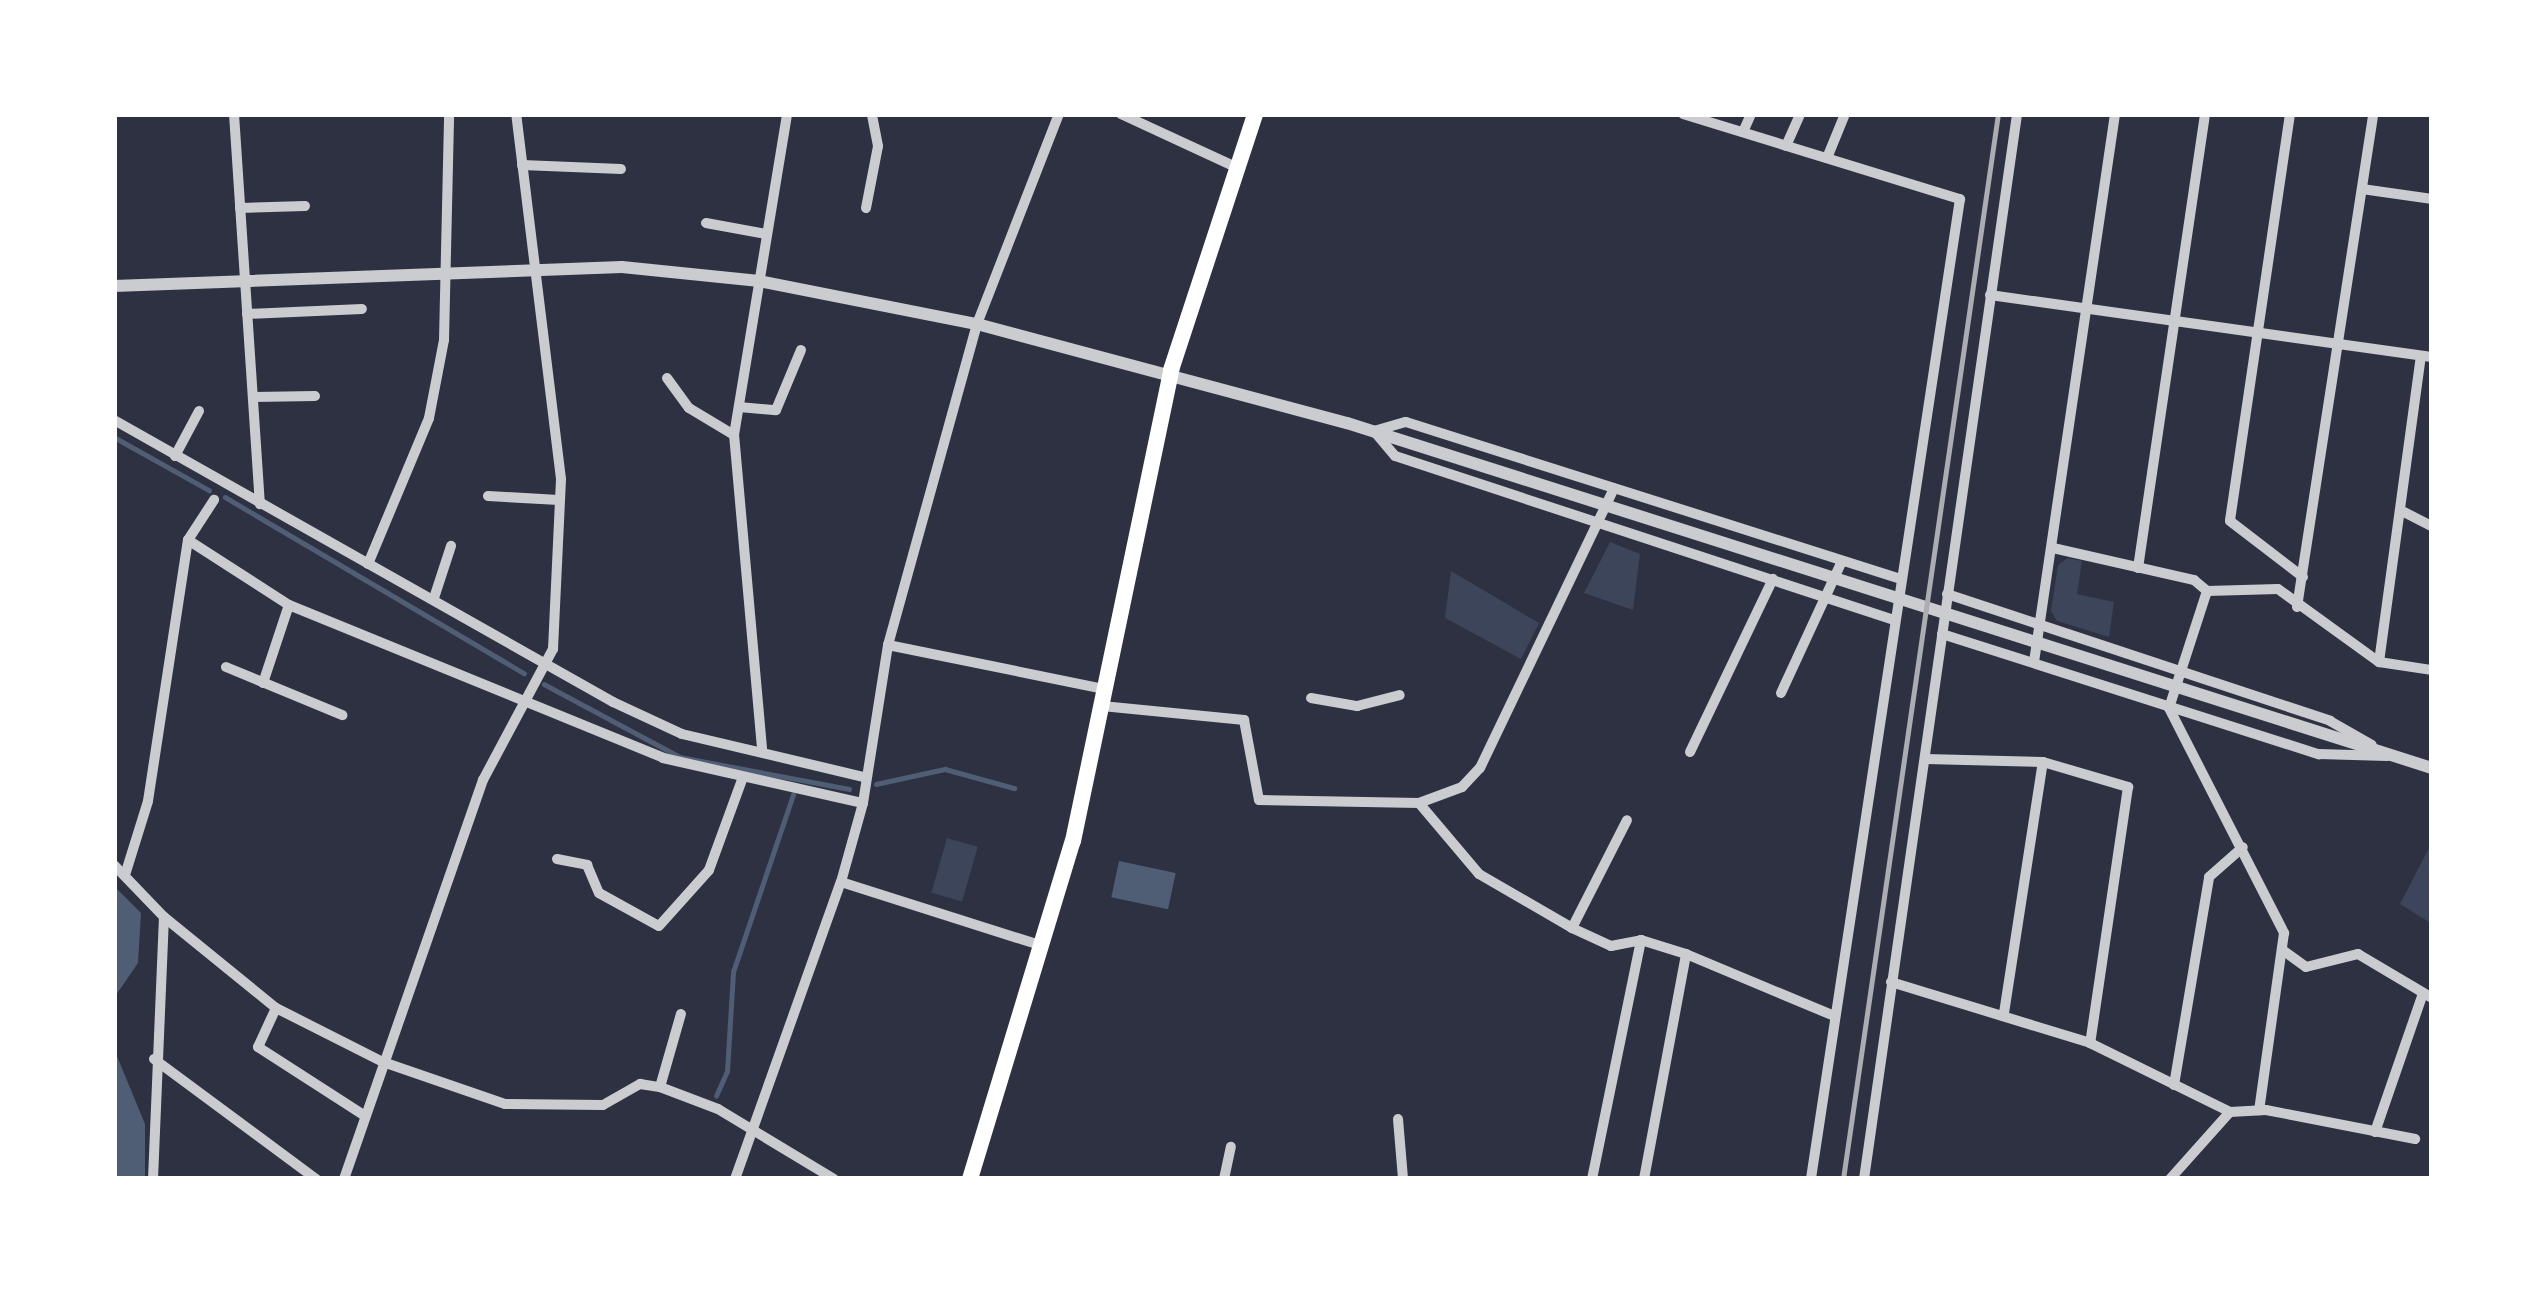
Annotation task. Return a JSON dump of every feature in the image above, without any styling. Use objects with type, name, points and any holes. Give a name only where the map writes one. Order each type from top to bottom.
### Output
[{"type":"highway","points":[[970,1179],[1043,946],[1103,697],[1171,370],[1255,114]]},
{"type":"street","points":[[234,114],[260,504]]},
{"type":"street","points":[[368,564],[429,418],[451,268],[449,114]]},
{"type":"street","points":[[344,1179],[483,780],[550,665],[561,587],[559,500],[516,114]]},
{"type":"street","points":[[761,748],[734,435],[787,114]]},
{"type":"street","points":[[866,208],[878,146],[872,114]]},
{"type":"street","points":[[735,1179],[841,882],[863,803],[888,645],[977,324],[1059,114]]},
{"type":"street","points":[[1121,114],[1239,169]]},
{"type":"street","points":[[1683,114],[1960,199],[1832,1015],[1811,1179]]},
{"type":"street","points":[[1743,132],[1751,114]]},
{"type":"street","points":[[1786,146],[1800,114]]},
{"type":"street","points":[[1827,158],[1845,114]]},
{"type":"street","points":[[1864,1179],[2017,114]]},
{"type":"street","points":[[2034,662],[2115,114]]},
{"type":"street","points":[[2138,568],[2205,114]]},
{"type":"street","points":[[2290,114],[2230,521],[2303,577]]},
{"type":"street","points":[[2297,607],[2373,114]]},
{"type":"street","points":[[522,166],[621,169]]},
{"type":"street","points":[[2362,189],[2432,199]]},
{"type":"street","points":[[240,208],[305,206]]},
{"type":"street","points":[[706,223],[766,234]]},
{"type":"street","points":[[114,286],[536,266],[759,281],[977,324],[1171,370],[1374,431],[2432,768]]},
{"type":"street","points":[[1990,296],[2427,357],[2379,662]]},
{"type":"street","points":[[248,314],[362,309]]},
{"type":"street","points":[[739,407],[776,410],[801,350]]},
{"type":"street","points":[[667,378],[689,408],[734,435]]},
{"type":"street","points":[[254,397],[315,396]]},
{"type":"street","points":[[175,456],[199,411]]},
{"type":"street","points":[[114,420],[682,734],[761,748],[864,777]]},
{"type":"street","points":[[1374,431],[1406,422],[1900,579]]},
{"type":"street","points":[[1374,431],[1396,456],[1894,620]]},
{"type":"street","points":[[888,645],[1103,697],[1244,720],[1259,800],[1419,803],[1473,780],[1601,524],[1614,488]]},
{"type":"street","points":[[488,496],[559,500]]},
{"type":"street","points":[[125,875],[148,801],[188,540],[214,500]]},
{"type":"street","points":[[2402,511],[2432,526]]},
{"type":"street","points":[[188,540],[289,605],[524,704],[663,758],[863,803]]},
{"type":"street","points":[[434,598],[451,546]]},
{"type":"street","points":[[2053,548],[2194,580],[2207,591],[2278,589],[2379,662],[2432,670]]},
{"type":"street","points":[[1780,693],[1830,596],[1842,561]]},
{"type":"street","points":[[1690,752],[1774,579]]},
{"type":"street","points":[[2207,591],[2169,708],[2284,933],[2259,1110]]},
{"type":"street","points":[[1947,594],[2330,721],[2390,756]]},
{"type":"street","points":[[263,683],[289,605]]},
{"type":"street","points":[[1942,634],[2319,754],[2390,756]]},
{"type":"street","points":[[226,668],[342,715]]},
{"type":"street","points":[[1311,698],[1357,706],[1400,695]]},
{"type":"street","points":[[1926,759],[2043,762],[2128,787],[2090,1043]]},
{"type":"street","points":[[2004,1013],[2043,762]]},
{"type":"street","points":[[557,860],[587,865],[599,893],[659,926],[709,870],[743,777]]},
{"type":"street","points":[[1419,803],[1479,874],[1572,928],[1611,946],[1641,940],[1686,954],[1832,1015]]},
{"type":"street","points":[[1572,928],[1627,820]]},
{"type":"street","points":[[2174,1085],[2210,877],[2243,847]]},
{"type":"street","points":[[114,865],[164,917],[276,1009],[383,1062],[505,1104],[603,1106],[640,1084],[660,1088],[752,1130],[833,1179]]},
{"type":"street","points":[[841,882],[1043,946]]},
{"type":"street","points":[[153,1179],[154,1059],[164,917]]},
{"type":"street","points":[[1592,1179],[1641,940]]},
{"type":"street","points":[[2284,951],[2306,967],[2358,954],[2427,997],[2375,1132]]},
{"type":"street","points":[[1644,1179],[1686,954]]},
{"type":"street","points":[[1892,982],[2090,1043],[2230,1112],[2259,1110],[2415,1139]]},
{"type":"street","points":[[276,1009],[258,1047],[365,1115]]},
{"type":"street","points":[[660,1088],[681,1014]]},
{"type":"street","points":[[154,1059],[316,1179]]},
{"type":"street","points":[[2170,1179],[2230,1112]]},
{"type":"street","points":[[1398,1120],[1402,1179]]},
{"type":"street","points":[[1224,1179],[1232,1147]]},
{"type":"shaded area","points":[[1610,542],[1640,554],[1633,610],[1584,593]]},
{"type":"shaded area","points":[[2068,558],[2082,561],[2077,594],[2114,602],[2109,637],[2057,621],[2051,611],[2058,565]]},
{"type":"shaded area","points":[[1451,571],[1539,623],[1521,659],[1445,618]]},
{"type":"shaded area","points":[[947,838],[978,847],[962,902],[931,893]]},
{"type":"shaded area","points":[[2432,842],[2432,924],[2400,904]]},
{"type":"shaded area","points":[[1119,861],[1176,873],[1168,909],[1111,897]]},
{"type":"shaded area","points":[[114,886],[141,913],[138,963],[114,998]]},
{"type":"shaded area","points":[[114,1049],[145,1124],[145,1179],[114,1179]]},
{"type":"waterway","points":[[114,437],[209,490]]},
{"type":"waterway","points":[[225,497],[524,673]]},
{"type":"waterway","points":[[544,684],[680,757],[849,789]]},
{"type":"waterway","points":[[876,784],[945,769],[1014,788]]},
{"type":"waterway","points":[[716,1096],[727,1071],[733,972],[793,795]]},
{"type":"railway","points":[[1843,1179],[1998,114]]}]
